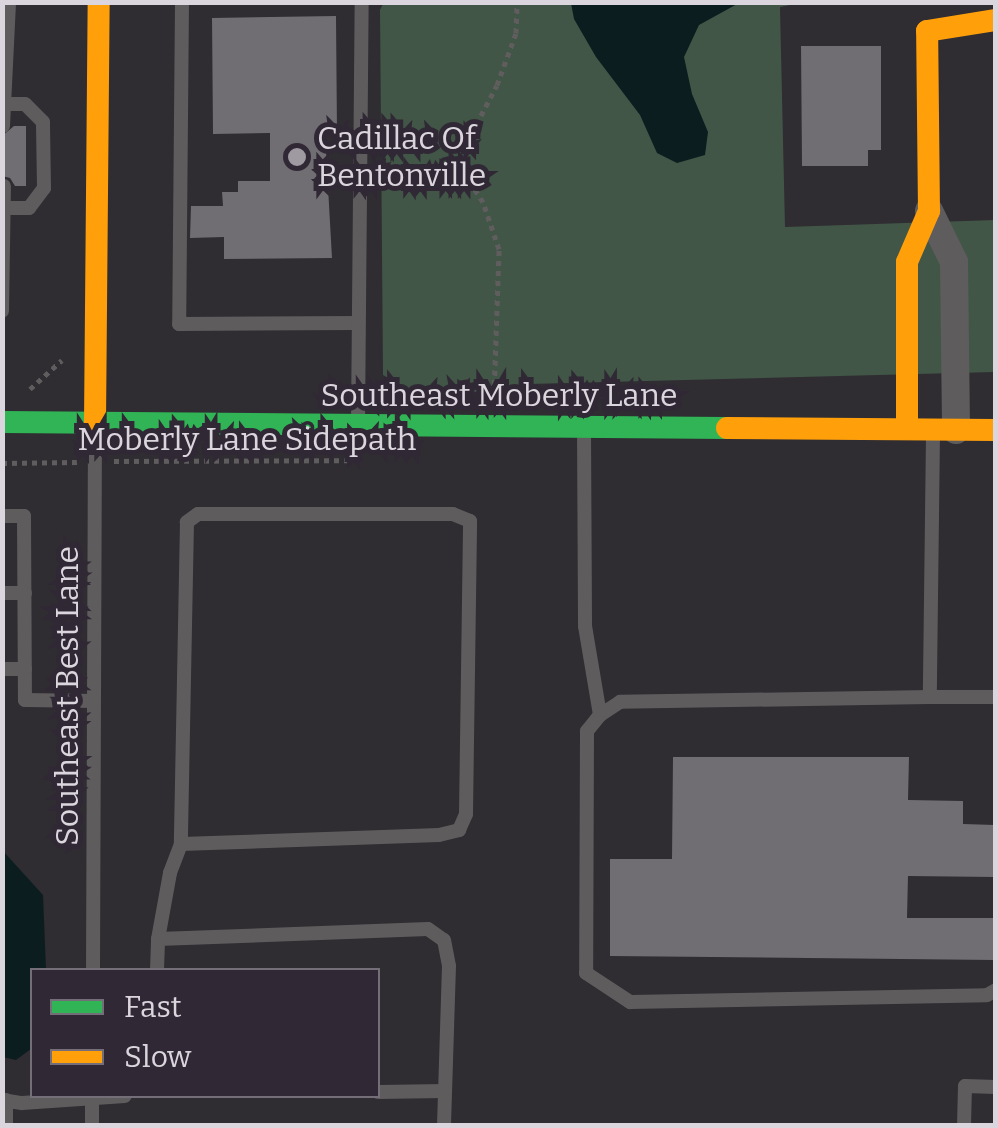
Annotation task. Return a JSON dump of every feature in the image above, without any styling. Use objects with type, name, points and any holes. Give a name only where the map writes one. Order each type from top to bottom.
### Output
[{"type":"street","points":[[96,422],[99,2]]},
{"type":"street","points":[[907,428],[908,262],[929,212],[926,30],[996,20]]},
{"type":"street","points":[[929,212],[954,262],[944,430]]},
{"type":"street","name":"Southeast Moberly Lane","points":[[2,422],[358,428],[996,430]]},
{"type":"lane","points":[[3,126],[9,2]]},
{"type":"lane","points":[[182,2],[179,324],[358,322]]},
{"type":"lane","points":[[358,428],[362,2]]},
{"type":"lane","points":[[5,104],[25,104],[43,122],[44,188],[29,208],[5,208]]},
{"type":"lane","points":[[2,311],[4,186]]},
{"type":"lane","name":"Southeast Best Lane","points":[[93,968],[96,422]]},
{"type":"lane","points":[[584,428],[584,626],[600,715]]},
{"type":"lane","points":[[930,697],[944,430]]},
{"type":"lane","points":[[157,968],[170,873],[181,844],[187,522],[198,514],[454,514],[470,522],[466,814],[458,830],[439,836],[181,844]]},
{"type":"lane","points":[[2,516],[24,516],[25,700],[94,701]]},
{"type":"lane","points":[[2,593],[25,593]]},
{"type":"lane","points":[[2,669],[25,669]]},
{"type":"lane","points":[[996,697],[620,702],[600,715],[587,731],[586,973],[630,1002],[987,995],[996,990]]},
{"type":"lane","points":[[158,939],[428,929],[444,940],[449,966],[444,1126]]},
{"type":"lane","points":[[964,1126],[964,1086],[996,1087]]},
{"type":"lane","points":[[380,1092],[446,1091]]},
{"type":"lane","points":[[6,1126],[4,1100],[63,1098]]},
{"type":"lane","points":[[92,1098],[92,1126]]},
{"type":"path","points":[[494,402],[499,249],[482,202],[463,171],[468,142],[497,86],[516,32],[517,2]]},
{"type":"path","name":"Moberly Lane Sidepath","points":[[2,462],[357,460]]},
{"type":"green space","points":[[384,2],[800,3],[780,7],[785,227],[995,220],[995,372],[529,384],[426,399],[383,375],[380,10]]},
{"type":"shaded area","points":[[571,3],[739,3],[699,25],[684,57],[692,94],[708,132],[705,155],[677,163],[657,153],[640,115],[596,57],[574,19]]},
{"type":"shaded area","points":[[3,851],[43,895],[46,968],[30,968],[30,1050],[16,1060],[3,1057]]},
{"type":"building","name":"Cadillac Of Bentonville","points":[[336,16],[337,133],[325,133],[332,258],[224,259],[224,237],[190,238],[191,206],[223,206],[222,192],[238,192],[238,181],[270,181],[270,133],[213,134],[212,18]]},
{"type":"building","points":[[801,46],[881,46],[881,150],[868,150],[868,166],[802,166]]},
{"type":"building","points":[[14,126],[26,126],[26,186],[15,186],[10,178],[2,176],[2,136]]},
{"type":"building","points":[[673,757],[909,757],[908,800],[963,801],[963,824],[995,825],[994,877],[908,876],[907,918],[994,918],[994,960],[610,956],[610,859],[672,859]]},
{"type":"traffic: fast","points":[[2,422],[727,428]]},
{"type":"traffic: slow","points":[[95,422],[99,2]]},
{"type":"traffic: slow","points":[[907,429],[907,262],[929,211],[927,31],[996,20]]},
{"type":"traffic: slow","points":[[727,428],[996,430]]},
{"type":"place","name":"Cadillac Of Bentonville","points":[[297,157]]}]
